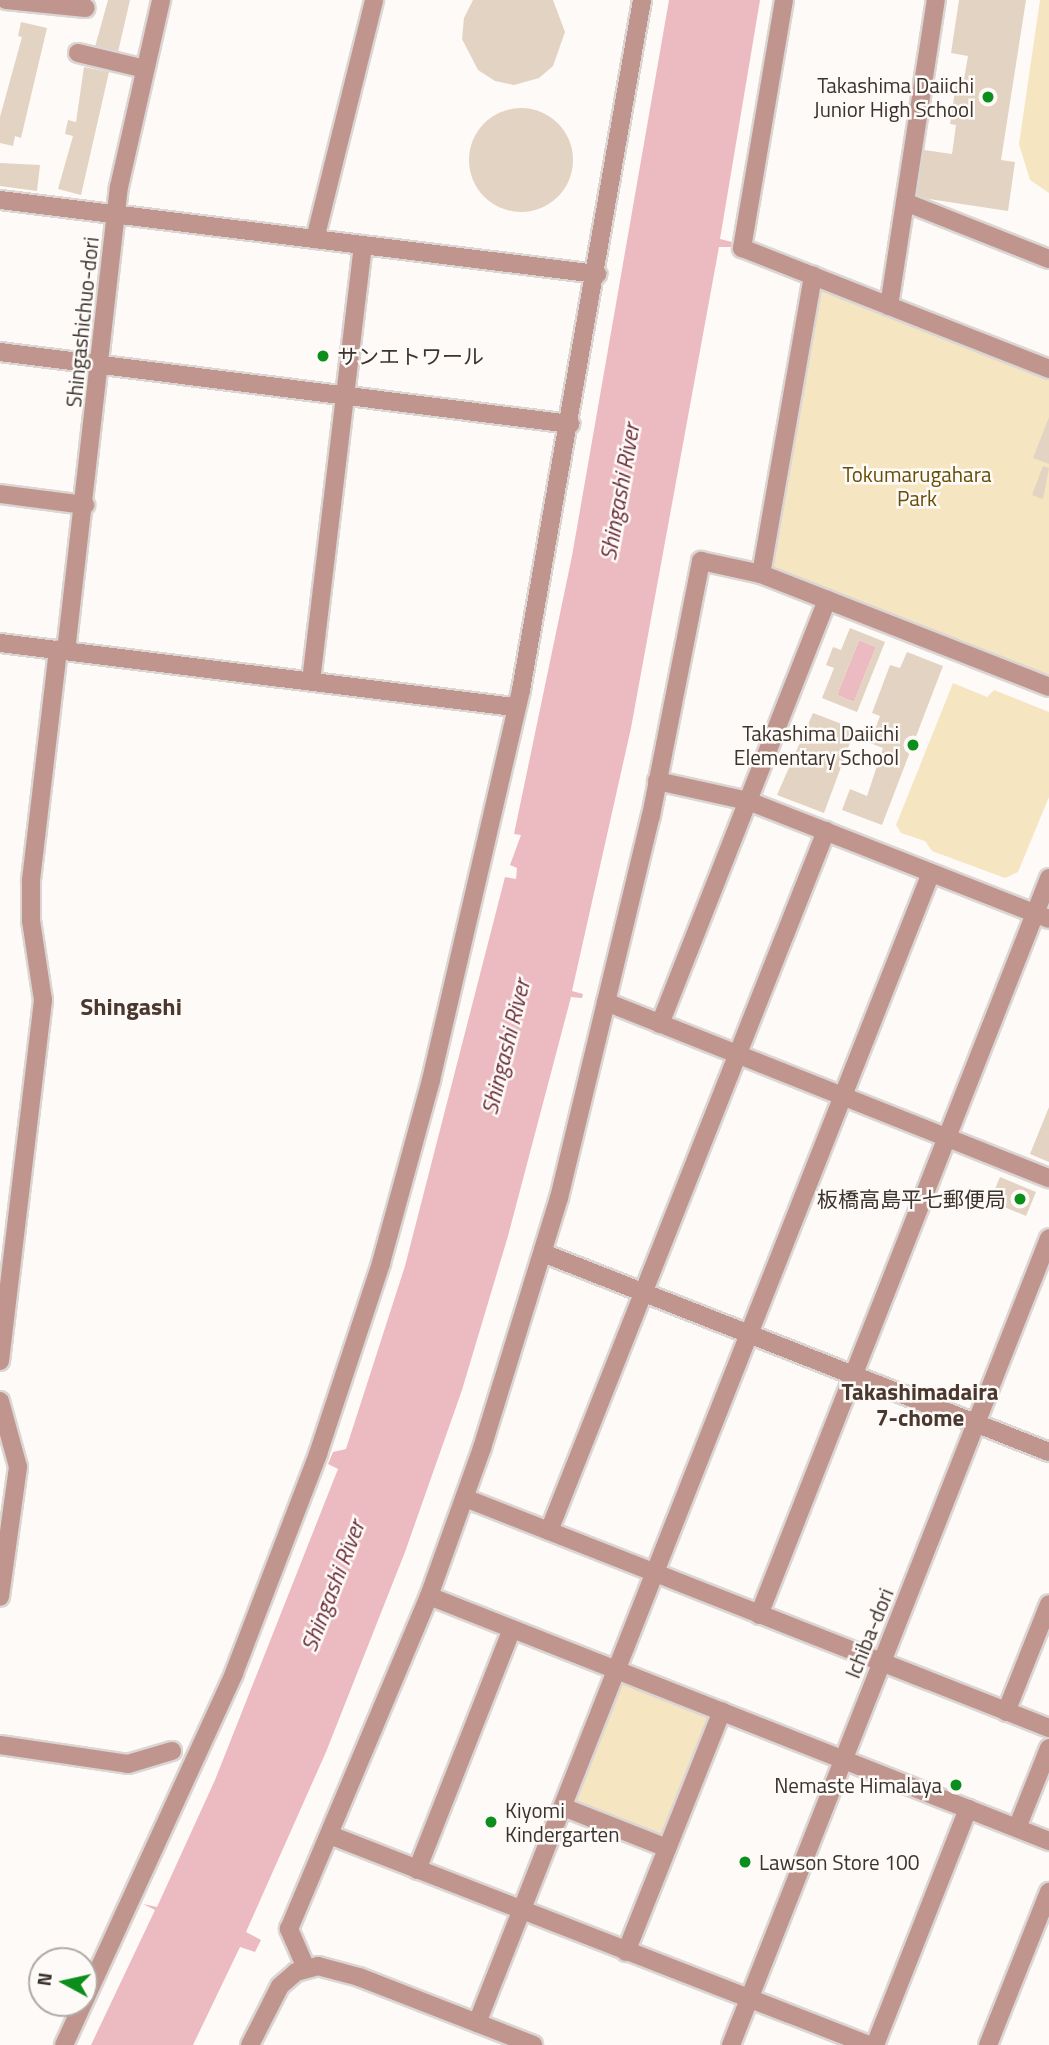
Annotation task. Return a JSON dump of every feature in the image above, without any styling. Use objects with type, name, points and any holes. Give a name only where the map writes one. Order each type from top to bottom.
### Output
[{"type":"street","points":[[6,0],[86,8]]},
{"type":"street","name":"Shingashichuo-dori","points":[[0,1361],[43,999],[31,921],[31,880],[85,505],[115,214],[161,0]]},
{"type":"street","points":[[314,239],[374,0]]},
{"type":"street","points":[[64,2045],[234,1673],[358,1339],[431,1080],[514,707],[526,664],[597,274],[642,0]]},
{"type":"street","points":[[784,0],[742,248],[1049,369]]},
{"type":"street","points":[[889,306],[936,0]]},
{"type":"street","points":[[78,53],[145,69]]},
{"type":"street","points":[[0,200],[597,274]]},
{"type":"street","points":[[905,202],[1049,258]]},
{"type":"street","points":[[311,681],[363,245]]},
{"type":"street","points":[[761,574],[813,276]]},
{"type":"street","points":[[0,352],[570,424]]},
{"type":"street","points":[[0,494],[85,505]]},
{"type":"street","points":[[306,1968],[289,1929],[429,1596],[465,1498],[543,1253],[606,1002],[657,781],[701,561],[761,574],[1049,687]]},
{"type":"street","points":[[660,1024],[827,600]]},
{"type":"street","points":[[0,643],[514,707]]},
{"type":"street","points":[[657,781],[748,801],[1042,916]]},
{"type":"street","points":[[549,1531],[826,831]]},
{"type":"street","points":[[477,2023],[931,873]]},
{"type":"street","points":[[759,1615],[947,1137],[1042,916],[1049,878]]},
{"type":"street","points":[[606,1002],[1049,1178]]},
{"type":"street","name":"Ichiba-dori","points":[[731,2045],[1049,1238]]},
{"type":"street","points":[[543,1253],[1049,1452]]},
{"type":"street","points":[[0,1401],[18,1467],[0,1597]]},
{"type":"street","points":[[465,1498],[1049,1728]]},
{"type":"street","points":[[429,1596],[1049,1841]]},
{"type":"street","points":[[1006,1712],[1044,1631],[1049,1604]]},
{"type":"street","points":[[417,1870],[512,1629]]},
{"type":"street","points":[[626,1952],[722,1711]]},
{"type":"street","points":[[0,1745],[128,1764],[172,1751]]},
{"type":"street","points":[[1017,1828],[1049,1748]]},
{"type":"street","points":[[563,1807],[667,1848]]},
{"type":"street","points":[[875,2045],[968,1809]]},
{"type":"street","points":[[330,1835],[869,2045]]},
{"type":"street","points":[[988,2045],[1049,1892]]},
{"type":"street","points":[[250,2045],[274,1995],[306,1968],[340,1969],[533,2045]]},
{"type":"green space","points":[[1040,0],[1049,0],[1049,193],[1030,180],[1019,144]]},
{"type":"green space","name":"Tokumarugahara Park","points":[[823,290],[1049,379],[1049,680],[772,571],[770,565],[816,294]]},
{"type":"green space","points":[[953,683],[987,697],[994,690],[1049,712],[1049,797],[1018,872],[1005,878],[932,851],[925,841],[901,833],[896,825]]},
{"type":"green space","points":[[626,1681],[706,1713],[710,1722],[665,1835],[657,1838],[577,1806],[573,1799],[619,1684]]},
{"type":"water","name":"Shingashi River","points":[[669,0],[760,0],[720,239],[732,242],[731,247],[719,247],[631,728],[572,991],[583,994],[582,998],[571,997],[508,1236],[462,1390],[405,1552],[326,1752],[246,1932],[261,1940],[255,1952],[240,1947],[193,2045],[91,2045],[155,1910],[143,1904],[157,1907],[215,1780],[338,1469],[328,1464],[333,1452],[346,1449],[405,1266],[505,877],[516,879],[517,868],[510,865],[521,835],[514,834],[572,556]]},
{"type":"water","points":[[859,640],[876,647],[854,702],[837,695]]},
{"type":"building","points":[[108,0],[130,0],[118,52],[95,47]]},
{"type":"building","points":[[473,0],[553,0],[565,32],[553,66],[539,78],[514,85],[495,81],[478,70],[462,39],[464,18]]},
{"type":"building","points":[[959,0],[1026,0],[1001,160],[1015,162],[1008,211],[916,197],[924,150],[952,154],[956,125],[950,124],[956,84],[963,85],[968,56],[951,53]]},
{"type":"building","points":[[21,22],[47,28],[21,138],[15,136],[13,146],[0,143],[0,117],[22,37],[18,36]]},
{"type":"building","points":[[84,67],[109,72],[81,195],[58,189],[73,136],[65,134],[68,120],[76,122]]},
{"type":"building","points":[[521,108],[541,112],[564,131],[569,140],[573,160],[569,180],[550,203],[541,208],[521,212],[501,208],[478,189],[473,180],[469,160],[473,140],[492,117],[501,112]]},
{"type":"building","points":[[0,163],[40,165],[37,191],[0,186]]},
{"type":"building","points":[[1049,417],[1049,464],[1033,458]]},
{"type":"building","points":[[1043,466],[1049,468],[1043,499],[1032,495]]},
{"type":"building","points":[[850,628],[885,642],[857,712],[822,698],[834,668],[826,665],[833,647],[841,650]],"holes":[[[859,640],[876,647],[854,702],[837,695]]]},
{"type":"building","points":[[907,652],[943,666],[882,825],[842,810],[850,789],[867,796],[883,748],[870,743],[880,716],[872,713],[890,665],[900,668]]},
{"type":"building","points":[[813,713],[855,729],[824,813],[777,795]]},
{"type":"building","points":[[1049,1107],[1049,1162],[1030,1154]]},
{"type":"building","points":[[1000,1177],[1036,1192],[1026,1216],[990,1201]]},
{"type":"place","name":"Takashima Daiichi Junior High School","points":[[988,97]]},
{"type":"place","name":"サンエトワール","points":[[323,356]]},
{"type":"place","name":"Takashima Daiichi Elementary School","points":[[913,745]]},
{"type":"place","name":"板橋高島平七郵便局","points":[[1020,1199]]},
{"type":"place","name":"Nemaste Himalaya","points":[[956,1785]]},
{"type":"place","name":"Kiyomi Kindergarten","points":[[491,1822]]},
{"type":"place","name":"Lawson Store 100","points":[[745,1862]]},
{"type":"district","name":"Shingashi","points":[[131,1007]]},
{"type":"district","name":"Takashimadaira 7-chome","points":[[920,1405]]}]
